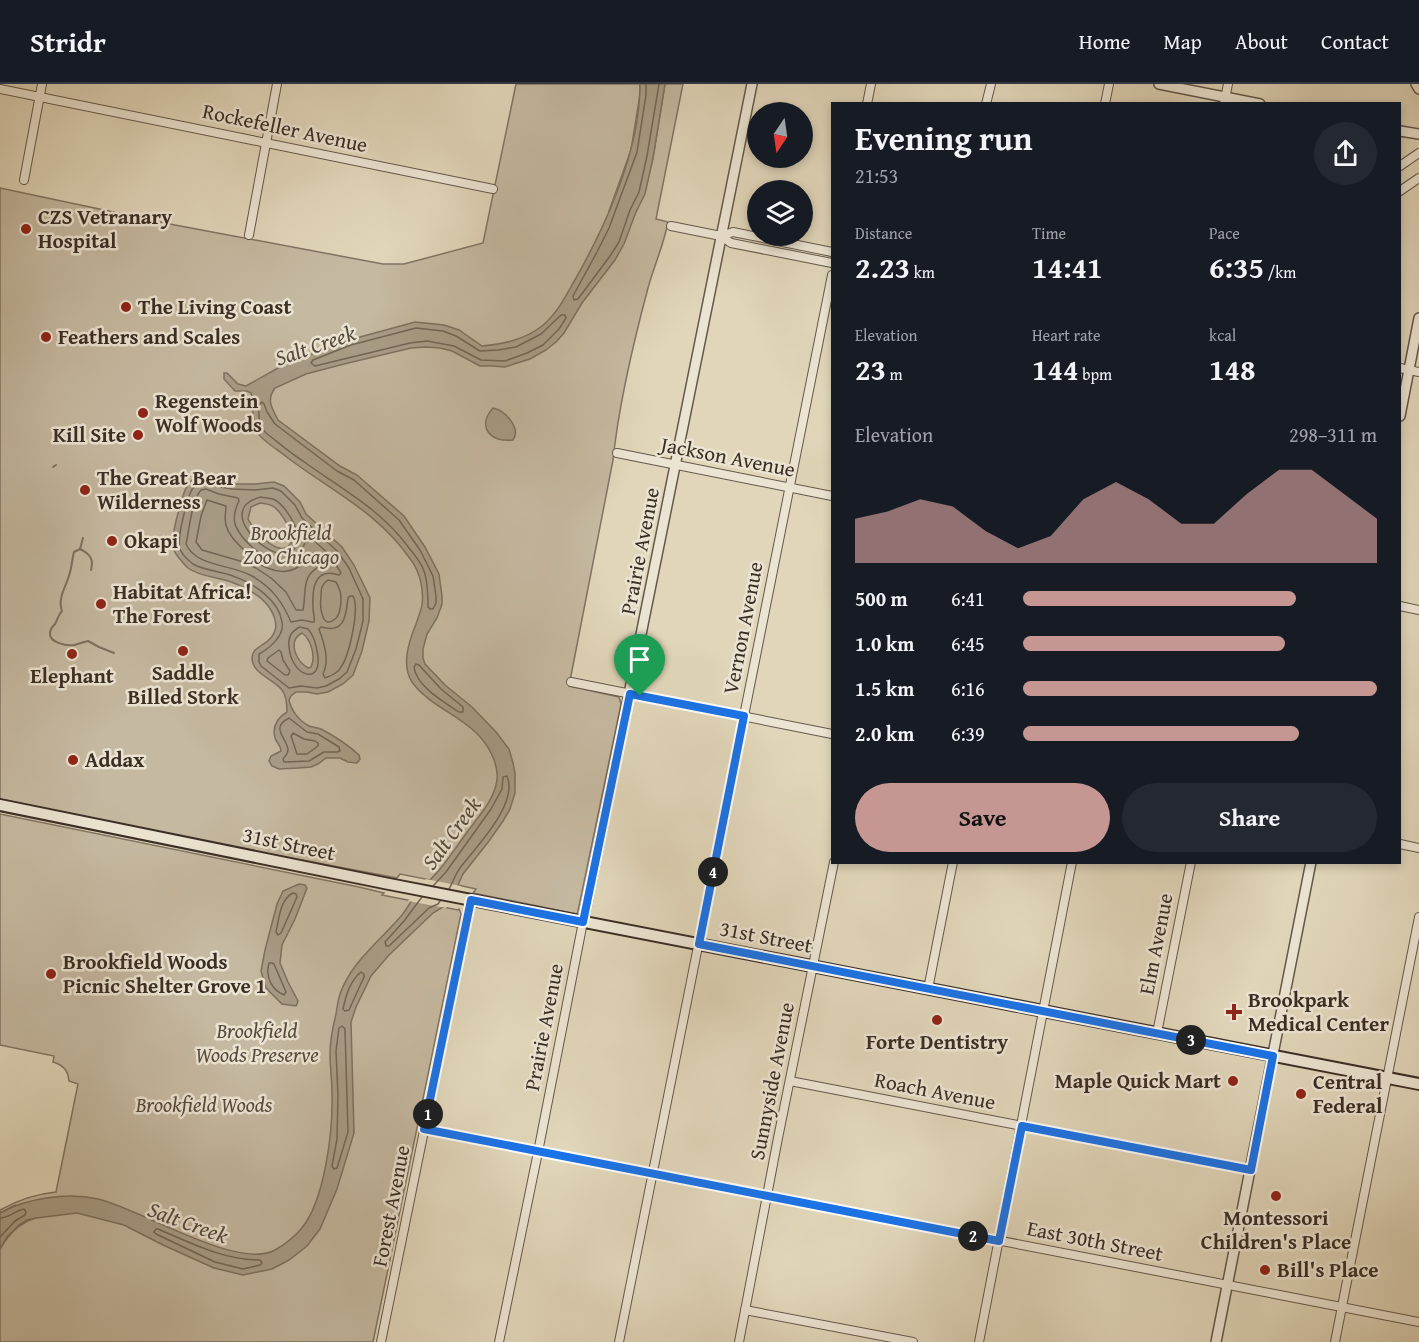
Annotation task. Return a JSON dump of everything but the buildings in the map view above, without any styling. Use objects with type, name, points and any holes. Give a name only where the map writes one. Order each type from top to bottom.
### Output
[{"type":"main road","name":"31st Street","points":[[0,805],[384,883],[1419,1084]]},
{"type":"street","points":[[24,180],[42,84]]},
{"type":"street","points":[[249,235],[278,84]]},
{"type":"street","name":"Prairie Avenue","points":[[499,1342],[752,84]]},
{"type":"street","points":[[867,102],[871,84]]},
{"type":"street","points":[[987,102],[991,84]]},
{"type":"street","points":[[1105,102],[1109,84]]},
{"type":"street","points":[[1159,84],[1242,102]]},
{"type":"street","points":[[1225,100],[1228,84]]},
{"type":"street","points":[[1416,84],[1419,89]]},
{"type":"street","name":"Rockefeller Avenue","points":[[0,89],[493,189]]},
{"type":"street","points":[[1401,131],[1419,134]]},
{"type":"street","points":[[1401,165],[1419,153]]},
{"type":"street","points":[[1401,190],[1419,178]]},
{"type":"street","points":[[672,226],[722,236],[731,243],[831,263]]},
{"type":"street","points":[[722,236],[733,232],[831,252]]},
{"type":"street","name":"Vernon Avenue","points":[[619,1342],[831,280]]},
{"type":"street","points":[[1401,404],[1404,369],[1419,318]]},
{"type":"street","points":[[1404,369],[1419,372]]},
{"type":"street","name":"Jackson Avenue","points":[[617,453],[831,496]]},
{"type":"street","points":[[1401,606],[1419,610]]},
{"type":"street","points":[[571,681],[831,734]]},
{"type":"street","points":[[1401,844],[1419,848]]},
{"type":"street","name":"Sunnyside Avenue","points":[[739,1342],[834,864]]},
{"type":"street","points":[[928,989],[953,864]]},
{"type":"street","points":[[979,1342],[1072,864]]},
{"type":"street","name":"Elm Avenue","points":[[1157,1033],[1191,864]]},
{"type":"street","points":[[1216,1342],[1311,864]]},
{"type":"street","name":"Forest Avenue","points":[[381,1342],[471,900]]},
{"type":"street","points":[[1335,1342],[1419,917]]},
{"type":"street","name":"Roach Avenue","points":[[790,1081],[1251,1170]]},
{"type":"street","name":"East 30th Street","points":[[424,1129],[1419,1322]]},
{"type":"street","points":[[745,1310],[913,1342]]},
{"type":"green space","name":"Brookfield Zoo Chicago","points":[[516,84],[640,84],[631,150],[609,211],[633,218],[644,194],[653,158],[665,84],[683,84],[656,219],[668,222],[648,288],[627,373],[613,460],[569,686],[619,697],[621,704],[577,914],[473,893],[476,889],[458,885],[441,869],[430,880],[400,874],[397,878],[0,799],[0,188],[175,225],[383,264],[404,264],[483,243]]},
{"type":"green space","name":"Brookfield Woods Preserve","points":[[0,814],[359,887],[384,893],[382,895],[459,909],[461,914],[373,1342],[0,1342],[0,1249],[15,1230],[36,1218],[15,1205],[0,1213],[0,1210],[27,1198],[56,1192],[78,1084],[69,1081],[64,1068],[53,1062],[54,1056],[0,1045]]},
{"type":"water","name":"Salt Creek","points":[[640,84],[665,84],[645,194],[615,260],[556,342],[530,359],[505,367],[480,366],[452,351],[440,348],[411,348],[306,374],[275,388],[272,392],[271,404],[278,420],[340,466],[357,475],[404,516],[425,547],[439,574],[442,604],[427,634],[423,649],[425,664],[496,732],[509,749],[515,773],[515,793],[503,821],[463,874],[443,907],[433,913],[389,955],[371,976],[356,1007],[351,1022],[354,1133],[337,1189],[320,1229],[307,1246],[289,1260],[272,1269],[243,1275],[214,1268],[124,1225],[77,1213],[27,1220],[7,1237],[0,1249],[0,1213],[35,1200],[60,1196],[98,1199],[214,1245],[237,1252],[258,1254],[275,1250],[285,1243],[301,1229],[309,1217],[322,1183],[329,1145],[332,1109],[330,1049],[340,994],[345,982],[359,962],[440,869],[484,809],[494,791],[497,773],[493,757],[484,741],[465,723],[431,701],[412,682],[409,675],[407,653],[421,610],[422,599],[419,576],[411,560],[398,543],[369,516],[263,439],[255,427],[251,393],[235,391],[224,379],[224,373],[227,373],[238,384],[246,386],[285,364],[349,340],[415,322],[444,325],[459,330],[482,346],[513,340],[535,331],[548,321],[561,304],[600,233],[628,159],[639,109]]},
{"type":"water","points":[[493,408],[507,416],[514,425],[513,440],[498,439],[488,432],[486,421]]},
{"type":"water","points":[[198,476],[209,476],[233,484],[274,482],[284,486],[300,502],[306,514],[342,547],[354,565],[370,598],[369,621],[362,651],[353,675],[343,684],[328,692],[317,694],[296,692],[289,700],[302,721],[333,735],[359,755],[360,759],[357,763],[340,758],[326,758],[311,767],[279,769],[272,766],[269,761],[271,756],[281,751],[274,730],[280,717],[287,712],[286,701],[283,692],[259,672],[252,658],[255,650],[272,637],[276,628],[275,618],[269,607],[252,592],[231,582],[193,571],[175,552],[173,542],[177,518],[185,491],[193,479]],"holes":[[[260,503],[274,507],[287,524],[292,539],[286,548],[280,548],[267,542],[248,519],[251,507]],[[302,633],[308,639],[313,653],[311,667],[308,668],[300,661],[294,646],[297,637]]]},
{"type":"water","points":[[299,884],[307,888],[282,945],[280,963],[298,1001],[296,1006],[282,1004],[266,988],[261,971],[277,904],[283,891]]},
{"type":"pier","points":[[426,879],[461,886],[446,908],[408,901]]},
{"type":"waterway","points":[[83,538],[80,549],[74,552],[62,596],[62,611],[51,629],[50,636],[55,641],[67,645],[88,641],[114,653]]},
{"type":"waterway","points":[[80,549],[90,557],[91,570]]},
{"type":"place","name":"CZS Vetranary Hospital","points":[[26,229]]},
{"type":"place","name":"The Living Coast","points":[[126,307]]},
{"type":"place","name":"Feathers and Scales","points":[[46,337]]},
{"type":"place","name":"Regenstein Wolf Woods","points":[[143,413]]},
{"type":"place","name":"Kill Site","points":[[138,435]]},
{"type":"place","name":"The Great Bear Wilderness","points":[[85,490]]},
{"type":"place","name":"Okapi","points":[[112,541]]},
{"type":"place","name":"Habitat Africa! The Forest","points":[[101,604]]},
{"type":"place","name":"Saddle Billed Stork","points":[[183,651]]},
{"type":"place","name":"Elephant","points":[[72,654]]},
{"type":"place","name":"Addax","points":[[73,760]]},
{"type":"place","name":"Brookfield Woods Picnic Shelter Grove 1","points":[[51,974]]},
{"type":"place","name":"Brookpark Medical Center","points":[[1234,1012]]},
{"type":"place","name":"Forte Dentistry","points":[[937,1020]]},
{"type":"place","name":"Maple Quick Mart","points":[[1233,1081]]},
{"type":"place","name":"Central Federal","points":[[1301,1094]]},
{"type":"place","name":"Montessori Children's Place","points":[[1276,1196]]},
{"type":"place","name":"Bill's Place","points":[[1265,1270]]},
{"type":"route","points":[[630,694],[640,696],[744,716],[699,944],[1273,1056],[1251,1170],[1022,1126],[999,1241],[424,1129],[471,900],[583,922],[630,694]]},
{"type":"park label","name":"Brookfield Woods","points":[[204,1105]]}]
